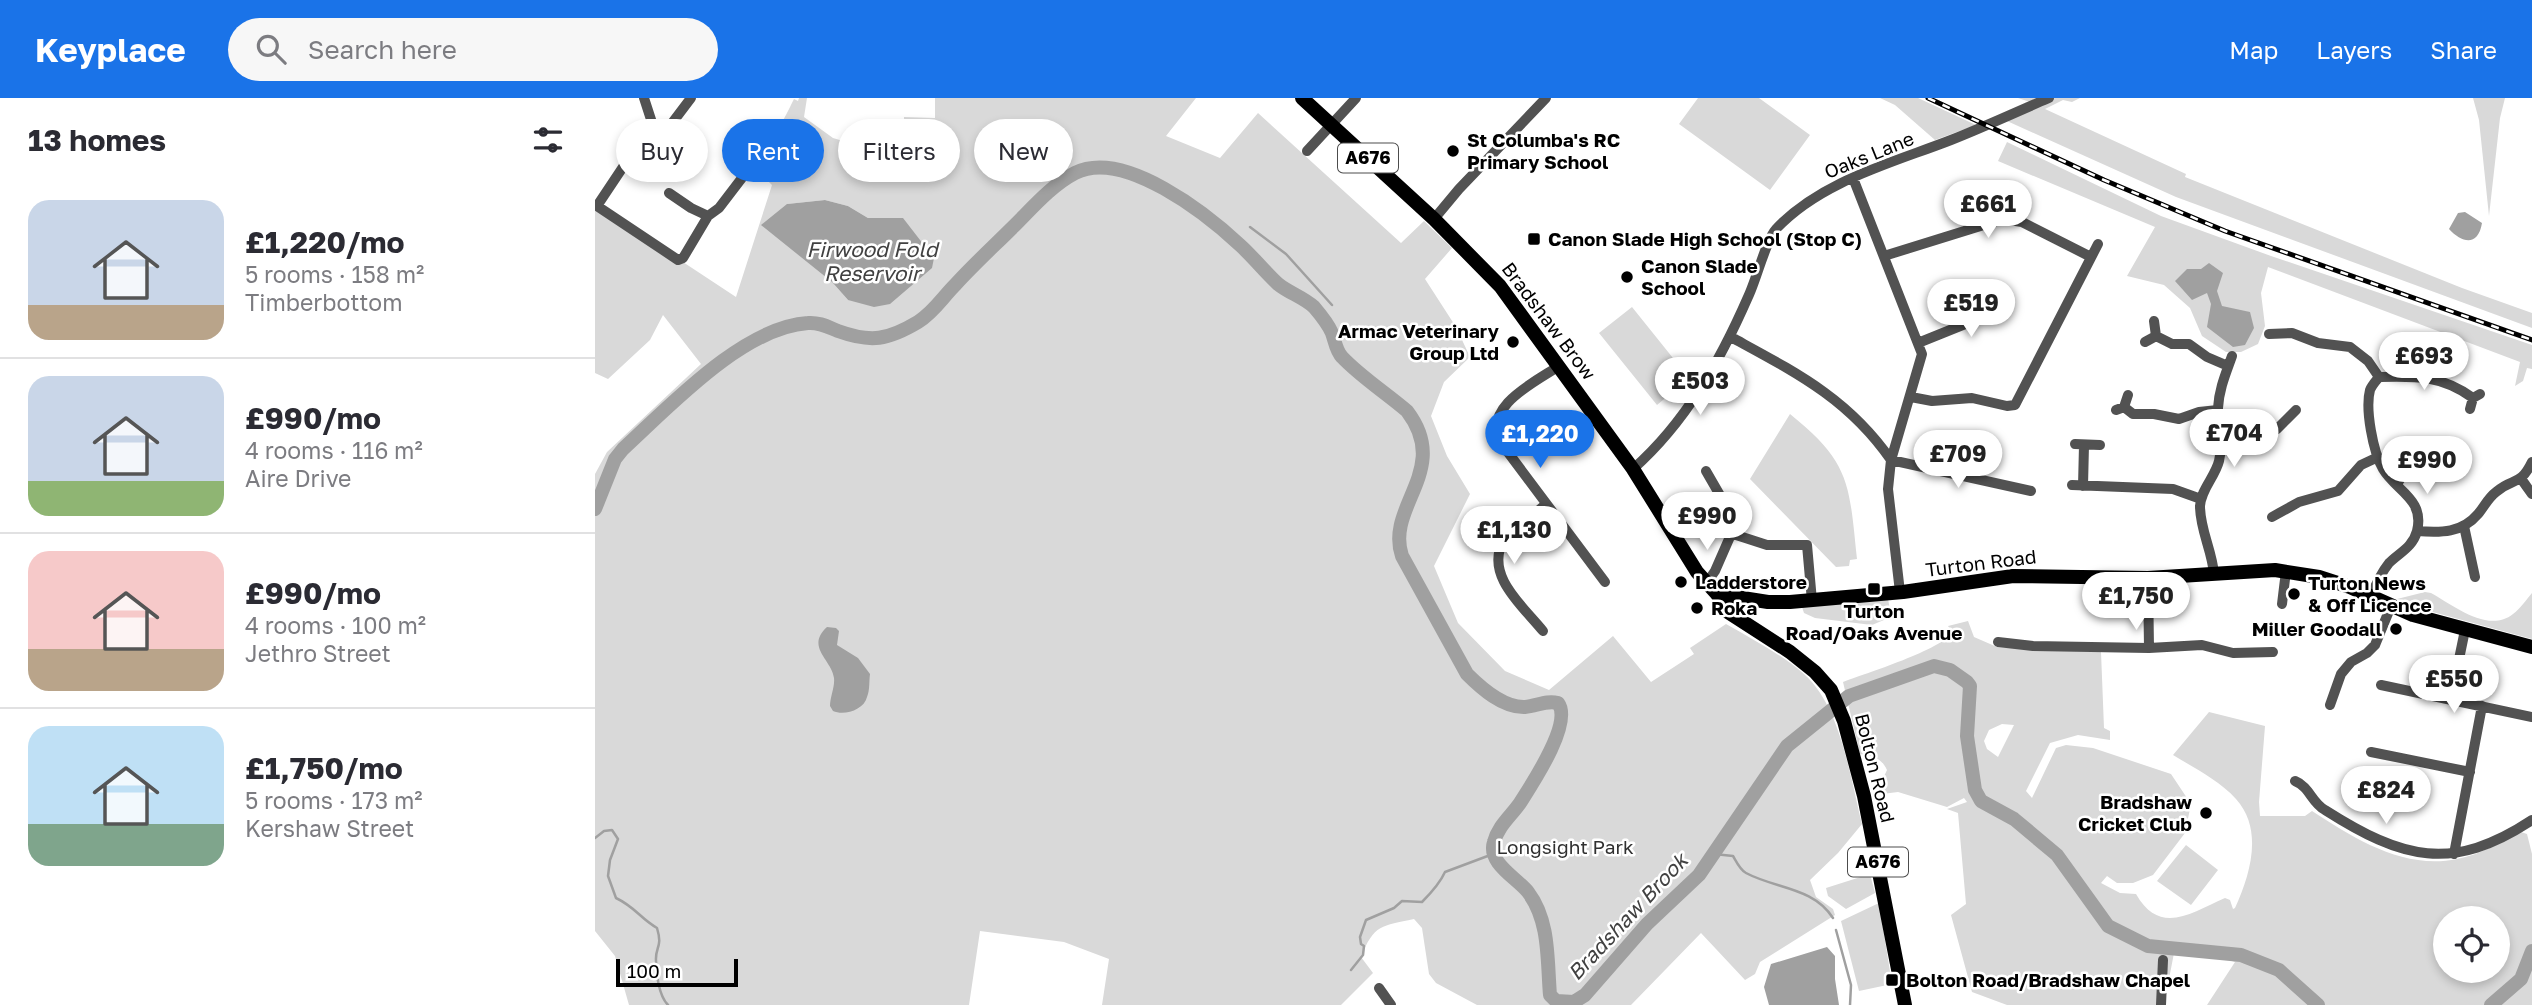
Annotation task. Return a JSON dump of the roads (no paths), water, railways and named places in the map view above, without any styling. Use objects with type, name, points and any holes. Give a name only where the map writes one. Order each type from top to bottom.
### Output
[{"type":"main road","name":"A676","points":[[1301,98],[1332,123],[1434,219]]},
{"type":"main road","name":"Bradshaw Brow","points":[[1434,219],[1500,286],[1633,468],[1712,589]]},
{"type":"main road","name":"Turton Road","points":[[1712,589],[1768,602],[1812,601],[2013,576],[2148,578],[2286,571],[2319,577],[2391,606],[2465,630],[2532,647]]},
{"type":"main road","name":"Bolton Road","points":[[1712,589],[1728,612],[1790,652],[1815,672],[1831,690],[1844,722],[1867,808],[1905,1005]]},
{"type":"street","points":[[644,98],[651,119]]},
{"type":"street","points":[[675,119],[691,98]]},
{"type":"street","points":[[1307,151],[1356,98]]},
{"type":"street","points":[[1434,219],[1546,98]]},
{"type":"street","name":"Oaks Lane","points":[[1633,468],[1656,448],[1674,427],[1731,337],[1755,283],[1774,230],[1823,192],[1993,124],[2049,98]]},
{"type":"street","points":[[616,178],[597,206],[678,260],[683,258],[708,216],[719,208],[739,182]]},
{"type":"street","points":[[1853,178],[1922,359],[1891,460],[1888,489],[1900,592]]},
{"type":"street","points":[[669,193],[708,216]]},
{"type":"street","points":[[1884,256],[2003,219],[2022,222],[2091,257]]},
{"type":"street","points":[[1911,397],[1932,401],[1972,398],[2007,406],[2015,405],[2098,244]]},
{"type":"street","points":[[1917,343],[1985,316],[1984,312]]},
{"type":"street","points":[[2154,321],[2156,336]]},
{"type":"street","points":[[2273,329],[2318,343],[2350,347],[2368,361],[2379,377]]},
{"type":"street","points":[[2145,342],[2156,336]]},
{"type":"street","points":[[2156,336],[2172,344],[2189,344],[2207,357],[2230,361],[2220,390],[2218,410],[2223,440],[2218,466],[2201,499],[2202,530],[2212,554],[2214,574]]},
{"type":"street","points":[[1731,337],[1827,392],[1863,425],[1891,460],[2031,491]]},
{"type":"street","points":[[1559,366],[1510,400],[1500,412],[1496,426],[1501,443],[1605,582]]},
{"type":"street","points":[[2379,377],[2429,377],[2474,400]]},
{"type":"street","points":[[2371,596],[2390,562],[2406,549],[2417,531],[2417,514],[2410,497],[2386,474],[2371,431],[2369,398],[2372,386],[2379,377]]},
{"type":"street","points":[[2128,395],[2120,409],[2133,414],[2154,414],[2179,419],[2199,412],[2218,410]]},
{"type":"street","points":[[2223,440],[2245,439],[2255,433],[2277,429],[2290,422],[2296,410]]},
{"type":"street","points":[[2100,445],[2080,444],[2077,485],[2173,489],[2201,499]]},
{"type":"street","points":[[2397,484],[2421,450],[2435,447]]},
{"type":"street","points":[[2274,501],[2276,515],[2308,499],[2327,496],[2338,491],[2361,465],[2378,457]]},
{"type":"street","points":[[2417,531],[2450,531],[2464,526],[2479,513],[2494,493],[2522,480],[2532,462]]},
{"type":"street","points":[[1706,471],[1735,519],[1733,534],[1712,589]]},
{"type":"street","points":[[2522,480],[2532,494]]},
{"type":"street","points":[[1543,631],[1506,585],[1497,563],[1503,541],[1546,503]]},
{"type":"street","points":[[2464,526],[2476,580]]},
{"type":"street","points":[[1733,534],[1767,545],[1807,545],[1812,601]]},
{"type":"street","points":[[2282,604],[2286,571]]},
{"type":"street","points":[[2148,578],[2149,648]]},
{"type":"street","points":[[2330,705],[2332,692],[2347,665],[2371,650],[2391,606]]},
{"type":"street","points":[[2451,698],[2465,630]]},
{"type":"street","points":[[1998,642],[2033,646],[2149,648],[2202,645],[2233,653],[2273,653]]},
{"type":"street","points":[[2381,685],[2532,717]]},
{"type":"street","points":[[2454,854],[2482,706]]},
{"type":"street","points":[[2371,752],[2470,772]]},
{"type":"street","points":[[2295,781],[2308,789],[2320,807],[2354,829],[2380,841],[2419,852],[2454,854],[2479,847],[2532,820]]},
{"type":"street","points":[[2308,789],[2319,782]]},
{"type":"street","points":[[2161,1005],[2163,960]]},
{"type":"street","points":[[1379,988],[1391,1005]]},
{"type":"water","name":"Firwood Fold Reservoir","points":[[825,200],[848,206],[868,218],[903,218],[934,258],[932,268],[890,304],[874,307],[848,300],[832,282],[761,225],[787,204]]},
{"type":"water","points":[[2465,212],[2482,223],[2477,236],[2469,240],[2464,240],[2449,229],[2458,213]]},
{"type":"water","points":[[2209,263],[2223,273],[2217,291],[2222,306],[2250,312],[2254,328],[2245,345],[2233,347],[2207,327],[2211,304],[2207,293],[2192,300],[2175,281],[2187,269],[2201,269]]},
{"type":"water","points":[[827,627],[839,631],[837,645],[858,658],[870,674],[865,702],[848,712],[833,711],[830,706],[834,678],[819,647],[821,634]]},
{"type":"water","points":[[1827,947],[1835,956],[1839,1005],[1769,1005],[1764,987],[1771,964]]},
{"type":"waterway","name":"Bradshaw Brook","points":[[595,509],[615,459],[623,449],[708,372],[733,354],[758,338],[783,328],[808,323],[820,324],[860,337],[879,338],[897,333],[929,314],[977,262],[1058,184],[1075,173],[1095,168],[1117,170],[1164,188],[1187,203],[1226,233],[1278,284],[1314,307],[1324,319],[1342,357],[1407,411],[1419,432],[1423,452],[1421,470],[1402,521],[1399,538],[1402,556],[1467,674],[1501,701],[1525,707],[1554,702],[1558,703],[1561,712],[1556,738],[1549,753],[1520,803],[1498,831],[1493,850],[1504,870],[1528,892],[1535,903],[1544,928],[1550,995],[1556,1001],[1574,1002],[1585,995],[1647,924],[1699,875],[1787,746],[1849,696],[1934,666],[1950,670],[1970,686],[1967,736],[1975,790],[1981,801],[2014,819],[2057,855],[2108,926],[2148,946],[2241,955],[2279,970],[2318,1005]]},
{"type":"waterway","points":[[1250,227],[1286,254],[1332,305]]},
{"type":"waterway","points":[[595,838],[604,831],[612,830],[618,839],[610,860],[608,876],[616,898],[657,928],[657,978],[662,996],[668,1005]]},
{"type":"waterway","points":[[1351,970],[1363,955],[1364,946],[1360,937],[1366,920],[1394,908],[1402,901],[1422,902],[1445,872],[1493,854]]},
{"type":"waterway","points":[[1714,854],[1733,856],[1746,873],[1805,894],[1825,908],[1833,918]]},
{"type":"waterway","points":[[1836,930],[1851,985],[1850,1005]]},
{"type":"waterway","name":"Bradshaw Brook","points":[[2491,1005],[2521,979],[2532,951]]},
{"type":"railway","points":[[1928,98],[2104,180],[2225,231],[2532,340]]},
{"type":"place","name":"St Columba's RC Primary School","points":[[1453,151]]},
{"type":"place","name":"Canon Slade High School (Stop C)","points":[[1534,239]]},
{"type":"place","name":"Canon Slade School","points":[[1627,277]]},
{"type":"place","name":"Armac Veterinary Group Ltd","points":[[1513,342]]},
{"type":"place","name":"Ladderstore","points":[[1681,582]]},
{"type":"place","name":"Turton Road/Oaks Avenue","points":[[1874,589]]},
{"type":"place","name":"Turton News & Off Licence","points":[[2294,594]]},
{"type":"place","name":"Roka","points":[[1697,608]]},
{"type":"place","name":"Miller Goodall","points":[[2396,629]]},
{"type":"place","name":"Bradshaw Cricket Club","points":[[2206,813]]},
{"type":"place","name":"Bolton Road/Bradshaw Chapel","points":[[1892,980]]},
{"type":"park label","name":"Longsight Park","points":[[1565,847]]}]
